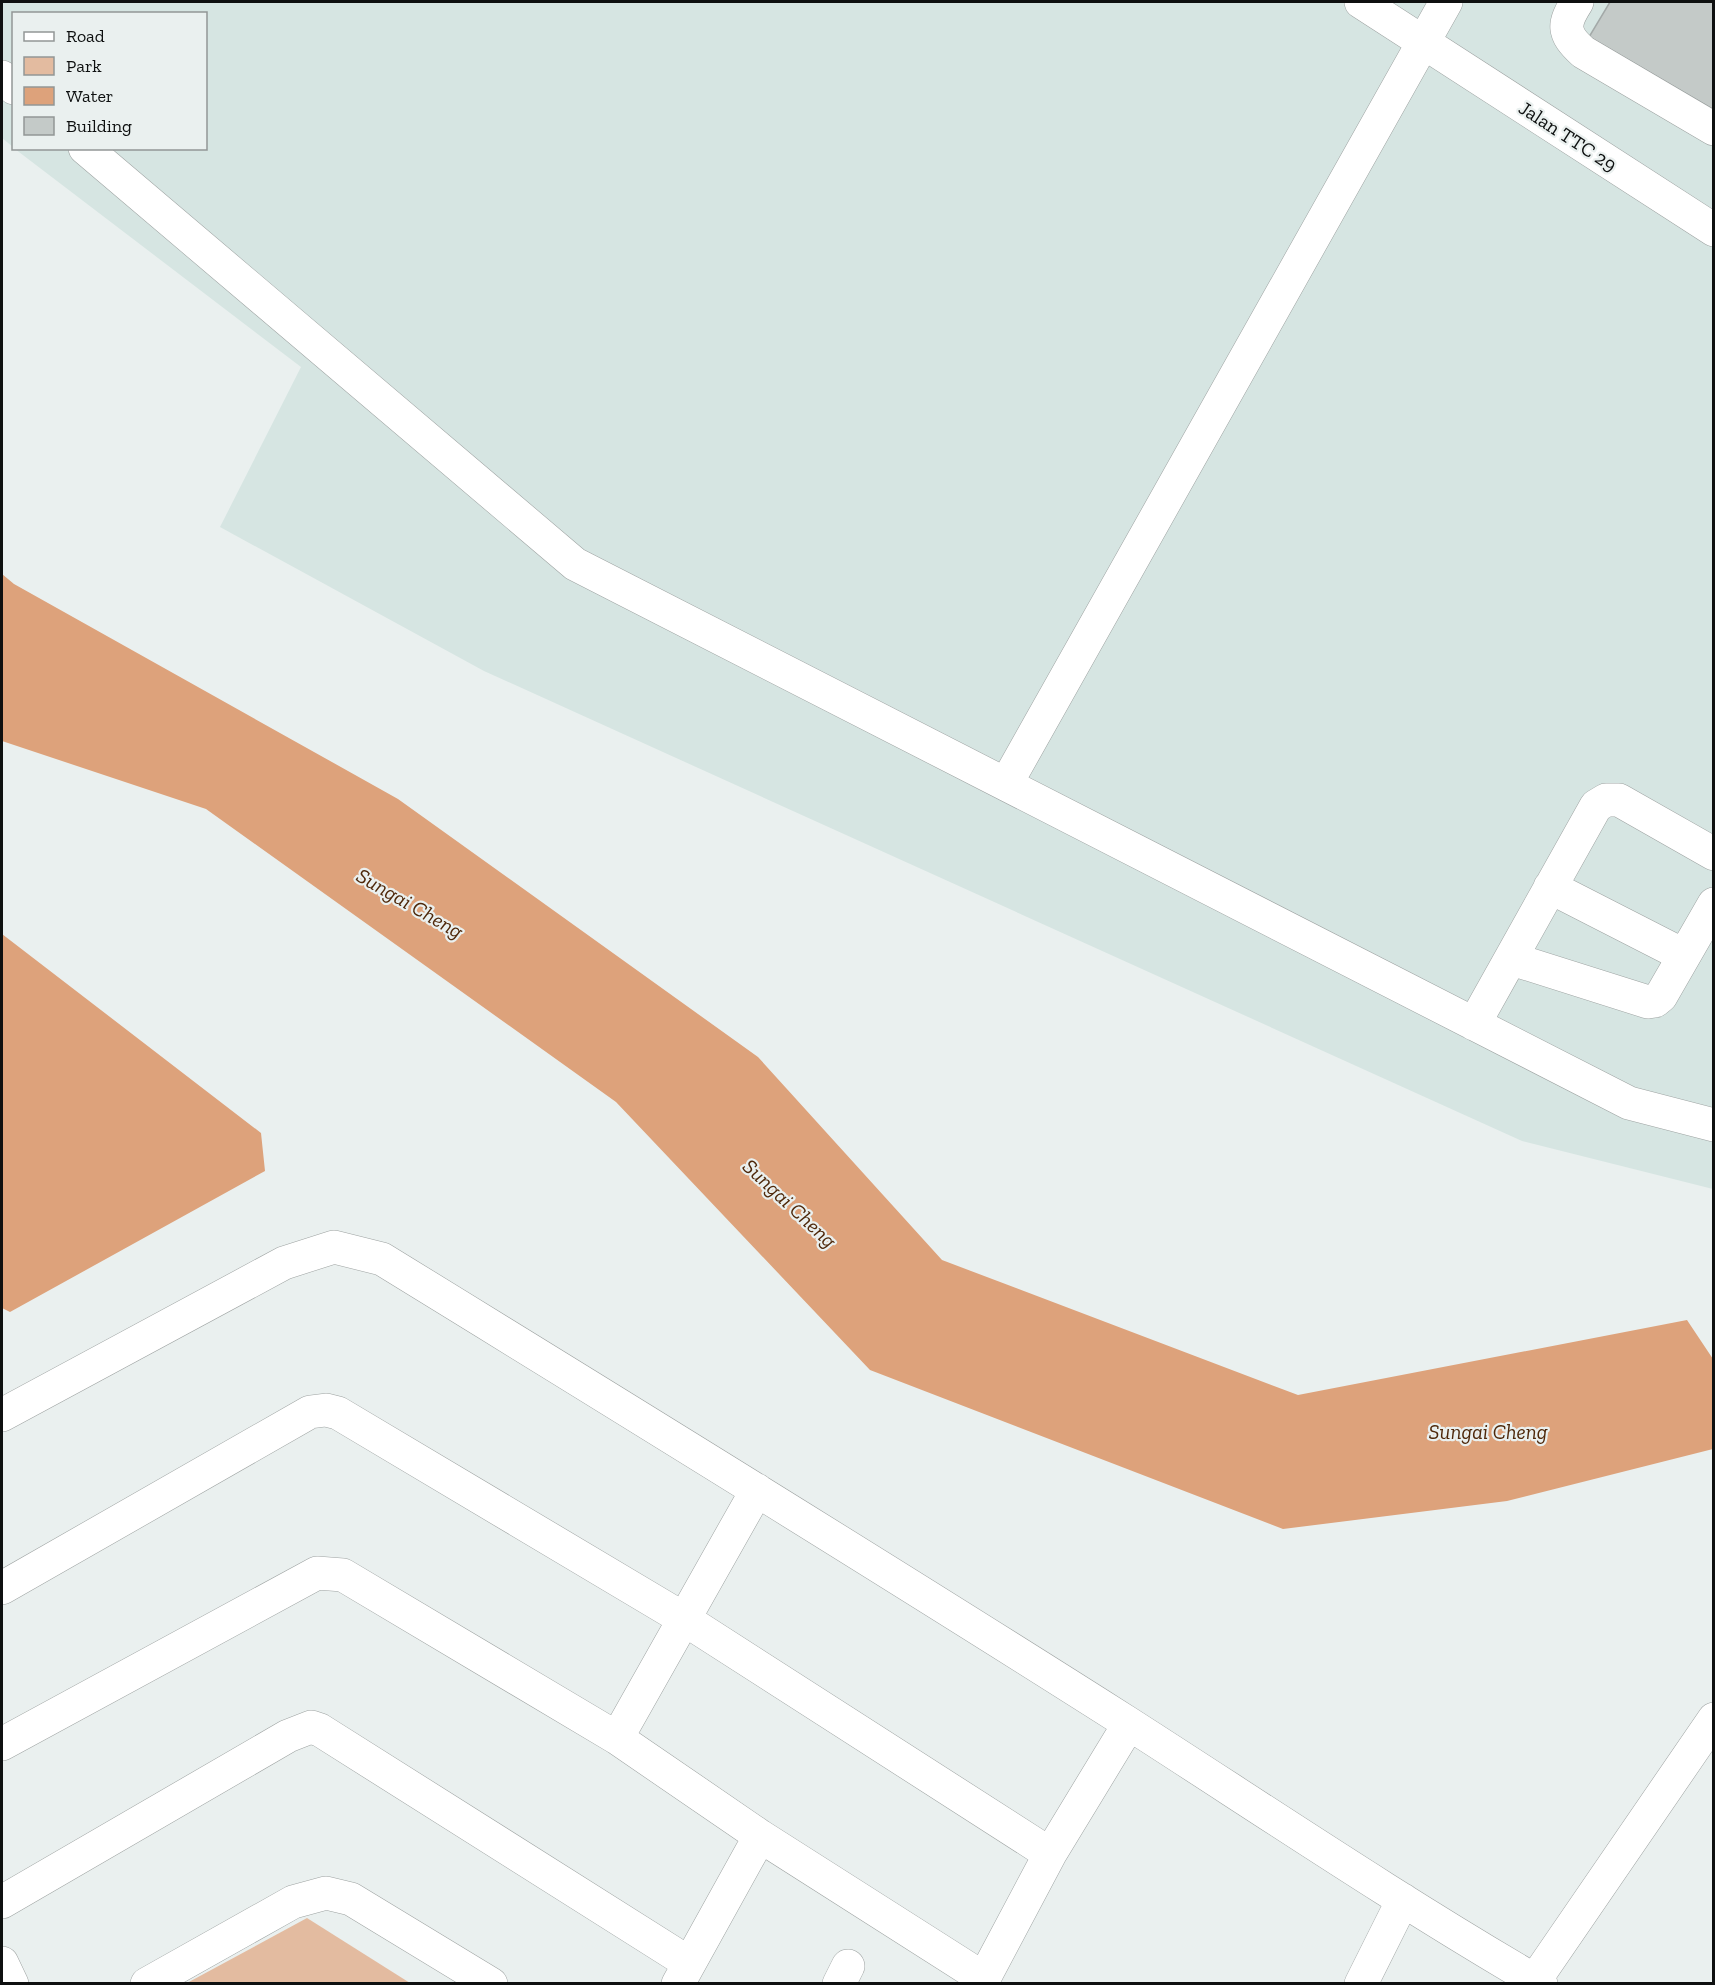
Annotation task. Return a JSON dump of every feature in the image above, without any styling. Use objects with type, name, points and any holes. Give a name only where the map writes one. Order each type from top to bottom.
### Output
[{"type":"street","name":"Jalan TTC 29","points":[[1361,2],[1713,230]]},
{"type":"street","points":[[1006,784],[1446,2]]},
{"type":"street","points":[[1577,2],[1568,16],[1566,31],[1578,48],[1713,129]]},
{"type":"street","points":[[88,150],[575,564],[1629,1103],[1713,1125]]},
{"type":"street","points":[[1474,1024],[1596,806],[1606,800],[1619,800],[1713,854]]},
{"type":"street","points":[[1550,888],[1683,955]]},
{"type":"street","points":[[1512,959],[1648,1002],[1655,1001],[1661,996],[1713,904]]},
{"type":"street","points":[[2,1415],[284,1263],[334,1246],[382,1259],[757,1490],[1403,1900],[1538,1982],[1713,1719]]},
{"type":"street","points":[[2,1588],[310,1412],[326,1410],[339,1413],[684,1619],[1050,1854]]},
{"type":"street","points":[[617,1738],[757,1490]]},
{"type":"street","points":[[2,1744],[317,1573],[343,1575],[617,1738],[760,1836],[982,1981],[1050,1854],[1129,1724]]},
{"type":"street","points":[[2,1902],[288,1736],[311,1727],[320,1730],[684,1973],[760,1836]]},
{"type":"street","points":[[147,1983],[293,1902],[326,1893],[351,1899],[491,1983]]},
{"type":"street","points":[[1360,1983],[1403,1900]]},
{"type":"street","points":[[2,1963],[12,1983]]},
{"type":"shaded area","points":[[2,2],[1713,2],[1713,1189],[1522,1141],[484,671],[220,527],[301,367],[16,150],[207,150],[207,12],[12,12],[12,146],[2,138]]},
{"type":"green space","points":[[307,1918],[410,1983],[187,1983]]},
{"type":"water","name":"Sungai Cheng","points":[[2,574],[14,584],[398,799],[758,1057],[942,1260],[1298,1395],[1687,1320],[1713,1359],[1713,1449],[1507,1501],[1283,1529],[870,1370],[616,1102],[206,809],[2,741]]},
{"type":"water","points":[[2,934],[261,1133],[265,1171],[10,1312],[2,1308]]},
{"type":"building","points":[[1610,2],[1714,2],[1714,110],[1589,37]]}]
